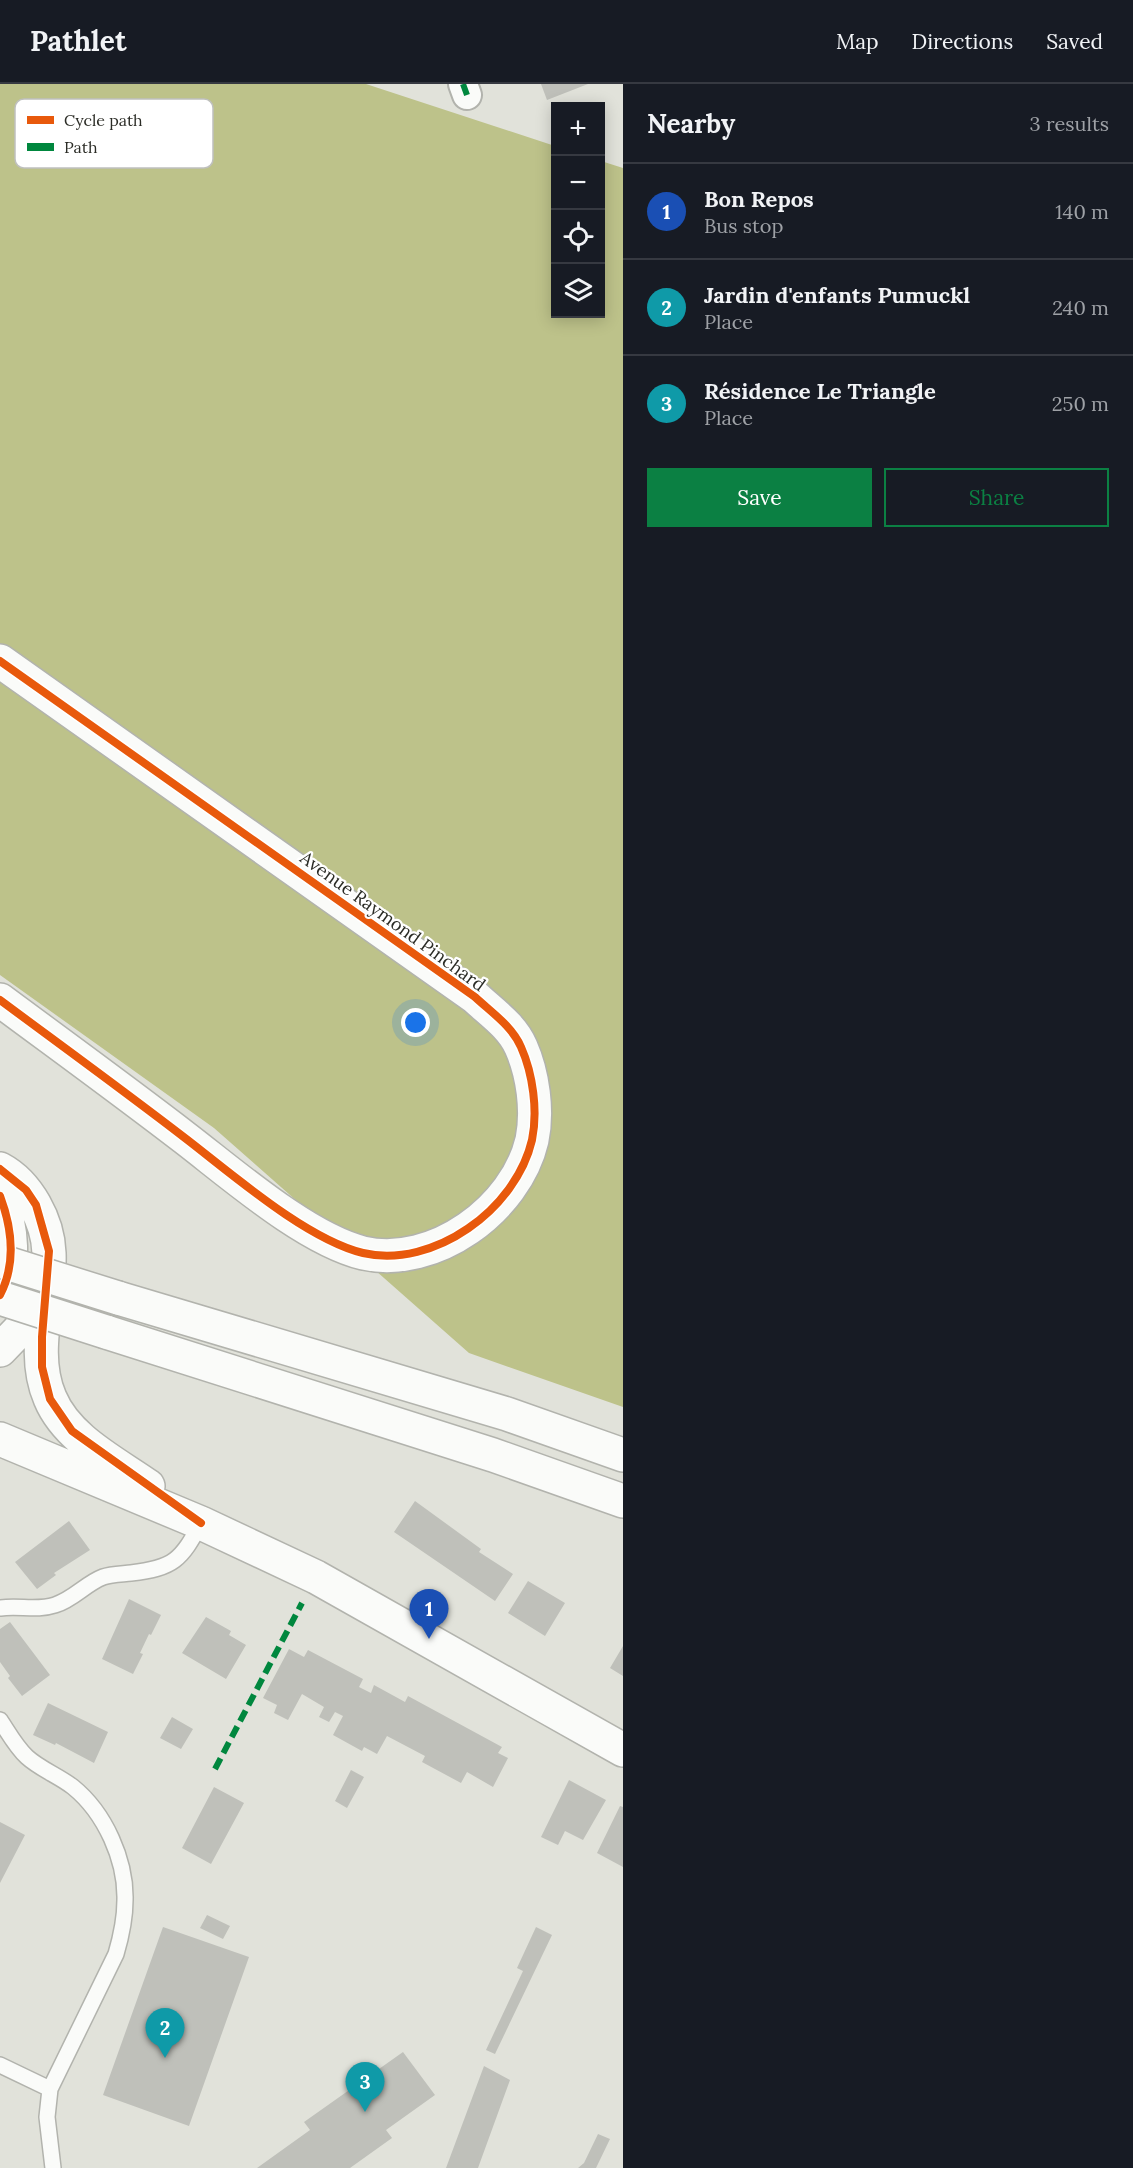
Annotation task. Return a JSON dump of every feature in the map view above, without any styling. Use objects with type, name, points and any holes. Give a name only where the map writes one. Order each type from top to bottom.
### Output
[{"type":"main road","name":"Avenue Raymond Pinchard","points":[[0,661],[465,990],[497,1017],[513,1034],[528,1068],[534,1111],[532,1139],[520,1171],[508,1190],[480,1220],[440,1244],[418,1251],[398,1254],[364,1253],[319,1234],[268,1201],[0,1000]]},
{"type":"main road","points":[[0,1169],[26,1190],[36,1204],[50,1251],[42,1337],[42,1367],[50,1399],[72,1431],[201,1523]]},
{"type":"main road","points":[[0,1196],[9,1219],[10,1254],[9,1271],[0,1296],[493,1455],[623,1502]]},
{"type":"main road","points":[[0,1261],[507,1414],[623,1455]]},
{"type":"main road","points":[[0,1350],[27,1322],[47,1278]]},
{"type":"main road","points":[[7,1438],[201,1523],[316,1578],[623,1749]]},
{"type":"lane","points":[[0,1608],[10,1606],[43,1608],[69,1600],[105,1576],[162,1568],[184,1554],[201,1523]]},
{"type":"lane","points":[[0,1720],[28,1758],[85,1798],[99,1817],[112,1841],[122,1869],[126,1900],[116,1954],[51,2089],[47,2117],[53,2168]]},
{"type":"lane","points":[[0,2065],[51,2089]]},
{"type":"green space","points":[[0,84],[366,84],[551,145],[551,318],[605,318],[605,162],[623,168],[623,1407],[469,1353],[214,1128],[0,975]]},
{"type":"building","points":[[541,84],[588,84],[547,100]]},
{"type":"building","points":[[415,1501],[481,1549],[479,1552],[513,1574],[495,1601],[394,1532]]},
{"type":"building","points":[[69,1521],[90,1550],[54,1573],[56,1575],[37,1589],[15,1562]]},
{"type":"building","points":[[528,1581],[565,1603],[545,1636],[508,1613]]},
{"type":"building","points":[[129,1599],[161,1615],[151,1635],[149,1634],[140,1653],[143,1654],[133,1674],[102,1659]]},
{"type":"building","points":[[206,1617],[231,1631],[229,1635],[246,1645],[226,1679],[182,1653]]},
{"type":"building","points":[[10,1622],[50,1675],[22,1696],[8,1678],[10,1676],[0,1662],[0,1629]]},
{"type":"building","points":[[623,1646],[623,1676],[610,1668]]},
{"type":"building","points":[[289,1649],[304,1657],[308,1650],[363,1679],[359,1687],[371,1693],[374,1685],[405,1702],[408,1696],[502,1747],[498,1753],[508,1758],[493,1787],[467,1772],[461,1783],[422,1762],[425,1756],[387,1736],[377,1754],[364,1747],[362,1751],[333,1735],[343,1716],[335,1712],[329,1722],[319,1717],[324,1707],[302,1694],[288,1720],[274,1713],[277,1705],[263,1698]]},
{"type":"building","points":[[48,1703],[108,1732],[94,1763],[56,1743],[55,1745],[33,1735]]},
{"type":"building","points":[[172,1717],[193,1729],[181,1749],[160,1738]]},
{"type":"building","points":[[351,1770],[364,1777],[347,1808],[335,1801]]},
{"type":"building","points":[[569,1780],[606,1800],[583,1840],[565,1831],[558,1845],[541,1837]]},
{"type":"building","points":[[214,1787],[244,1803],[211,1864],[182,1848]]},
{"type":"building","points":[[620,1806],[623,1807],[623,1867],[597,1853]]},
{"type":"building","points":[[0,1822],[25,1835],[0,1883]]},
{"type":"building","points":[[207,1915],[230,1926],[223,1939],[200,1928]]},
{"type":"building","points":[[163,1927],[249,1957],[189,2126],[103,2095]]},
{"type":"building","points":[[536,1927],[552,1935],[495,2054],[486,2050],[523,1971],[517,1968]]},
{"type":"building","points":[[403,2052],[435,2095],[386,2130],[392,2138],[350,2168],[257,2168],[310,2130],[304,2122]]},
{"type":"building","points":[[484,2066],[510,2080],[478,2168],[446,2168]]},
{"type":"building","points":[[598,2134],[610,2139],[596,2168],[578,2168],[584,2163]]},
{"type":"marked path","points":[[463,84],[467,95]]},
{"type":"marked path","points":[[215,1769],[302,1603]]},
{"type":"cycle path","points":[[0,661],[475,997],[494,1014],[517,1039],[529,1069],[534,1105],[532,1140],[523,1165],[509,1189],[490,1210],[468,1228],[443,1242],[417,1252],[390,1256],[363,1253],[341,1246],[318,1234],[270,1204],[0,1000]]},
{"type":"cycle path","points":[[0,1169],[26,1190],[36,1205],[49,1251],[42,1337],[42,1367],[50,1399],[72,1431],[201,1523]]},
{"type":"cycle path","points":[[0,1196],[7,1221],[10,1246],[8,1271],[0,1295]]},
{"type":"place","name":"Bon Repos","points":[[429,1639]]},
{"type":"place","name":"Jardin d'enfants Pumuckl","points":[[165,2058]]},
{"type":"place","name":"Résidence Le Triangle","points":[[365,2112]]}]
